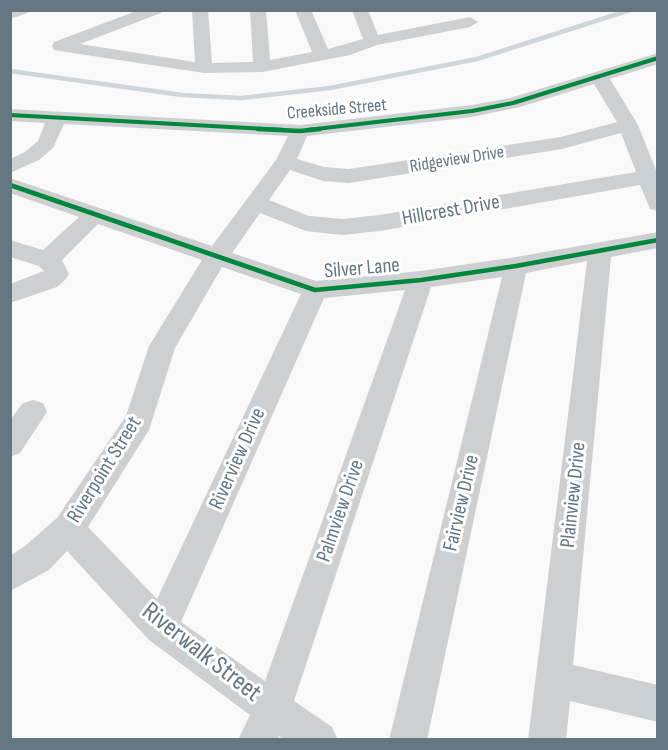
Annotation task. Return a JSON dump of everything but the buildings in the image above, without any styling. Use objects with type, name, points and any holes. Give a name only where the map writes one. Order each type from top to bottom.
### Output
[{"type":"street","points":[[10,14],[22,10]]},
{"type":"street","points":[[200,10],[204,68]]},
{"type":"street","points":[[258,10],[262,67]]},
{"type":"street","points":[[303,10],[322,56]]},
{"type":"street","points":[[360,10],[372,40]]},
{"type":"street","points":[[142,60],[136,39],[147,13]]},
{"type":"street","points":[[147,13],[60,46],[204,68],[262,67],[350,50],[372,40],[470,22]]},
{"type":"street","name":"Creekside Street","points":[[10,115],[300,131],[472,111],[513,103],[657,58]]},
{"type":"street","points":[[619,70],[657,75]]},
{"type":"street","points":[[599,76],[628,125],[657,204]]},
{"type":"street","points":[[10,167],[32,156],[46,144],[53,130],[55,118]]},
{"type":"street","name":"Ridgeview Drive","points":[[285,162],[323,174],[350,176],[562,143],[628,125]]},
{"type":"street","name":"Riverpoint Street","points":[[10,575],[37,558],[68,529],[139,421],[162,346],[217,256],[285,162],[300,131]]},
{"type":"street","name":"Hillcrest Drive","points":[[256,203],[306,223],[342,227],[380,223],[648,177]]},
{"type":"street","name":"Silver Lane","points":[[10,185],[315,290],[421,280],[516,266],[657,240]]},
{"type":"street","points":[[48,260],[95,214]]},
{"type":"street","points":[[10,248],[48,260],[56,268],[57,274],[48,281],[10,294]]},
{"type":"street","name":"Plainview Drive","points":[[547,740],[600,250]]},
{"type":"street","name":"Fairview Drive","points":[[408,740],[516,266]]},
{"type":"street","name":"Palmview Drive","points":[[257,740],[273,710],[421,280]]},
{"type":"street","name":"Riverview Drive","points":[[161,628],[315,290]]},
{"type":"street","points":[[10,444],[33,412]]},
{"type":"street","name":"Riverwalk Street","points":[[68,529],[161,628],[273,710],[319,740]]},
{"type":"street","points":[[555,679],[657,704]]},
{"type":"waterway","points":[[10,71],[182,95],[241,98],[330,88],[477,59],[630,10]]},
{"type":"cycle path","points":[[10,115],[300,131],[472,111],[513,103],[658,58]]},
{"type":"cycle path","points":[[10,185],[315,290],[421,280],[516,266],[658,240]]}]
